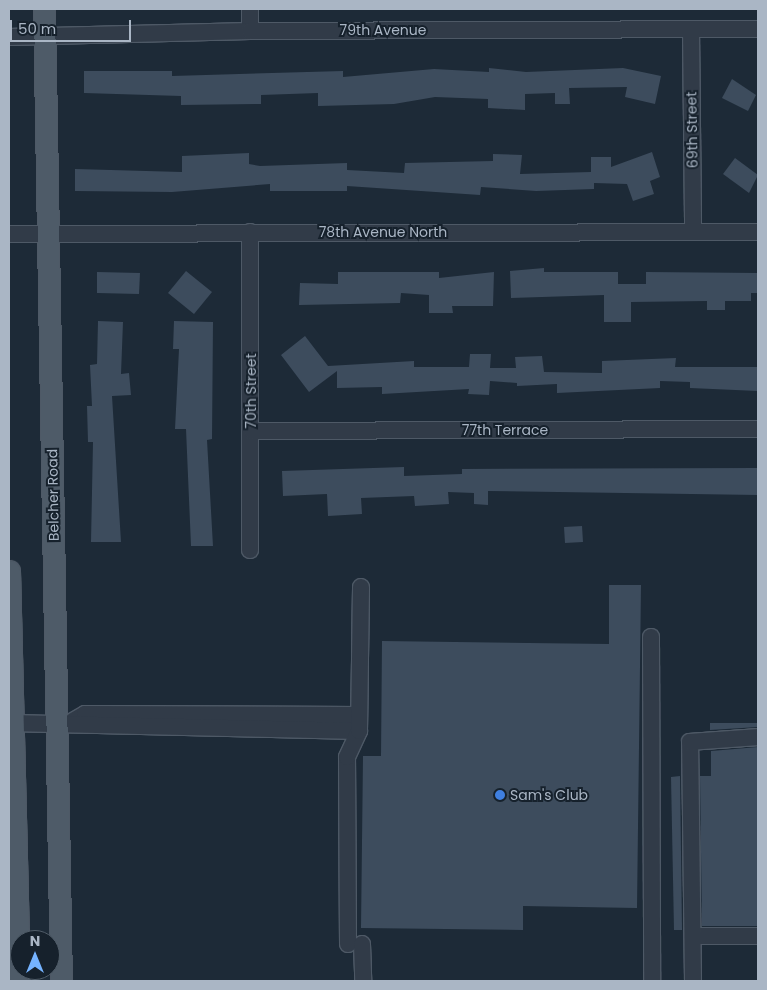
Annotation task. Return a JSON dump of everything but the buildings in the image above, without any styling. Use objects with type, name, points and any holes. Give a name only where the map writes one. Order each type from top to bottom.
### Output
[{"type":"main road","name":"Belcher Road","points":[[44,9],[47,234],[65,722],[61,981]]},
{"type":"main road","points":[[9,571],[14,930]]},
{"type":"street","points":[[250,9],[250,30]]},
{"type":"street","name":"69th Street","points":[[691,29],[693,231]]},
{"type":"street","name":"79th Avenue","points":[[9,37],[250,30],[758,29]]},
{"type":"street","name":"70th Street","points":[[250,232],[252,432],[250,550]]},
{"type":"street","name":"78th Avenue North","points":[[9,234],[758,232]]},
{"type":"street","name":"77th Terrace","points":[[252,432],[758,429]]},
{"type":"street","points":[[361,587],[359,723],[347,757],[355,944],[363,981]]},
{"type":"street","points":[[651,637],[652,981]]},
{"type":"street","points":[[10,723],[65,722],[86,728],[359,723]]},
{"type":"street","points":[[693,981],[690,742],[758,738]]},
{"type":"street","points":[[693,936],[758,936]]},
{"type":"place","name":"Sam's Club","points":[[500,795]]}]
